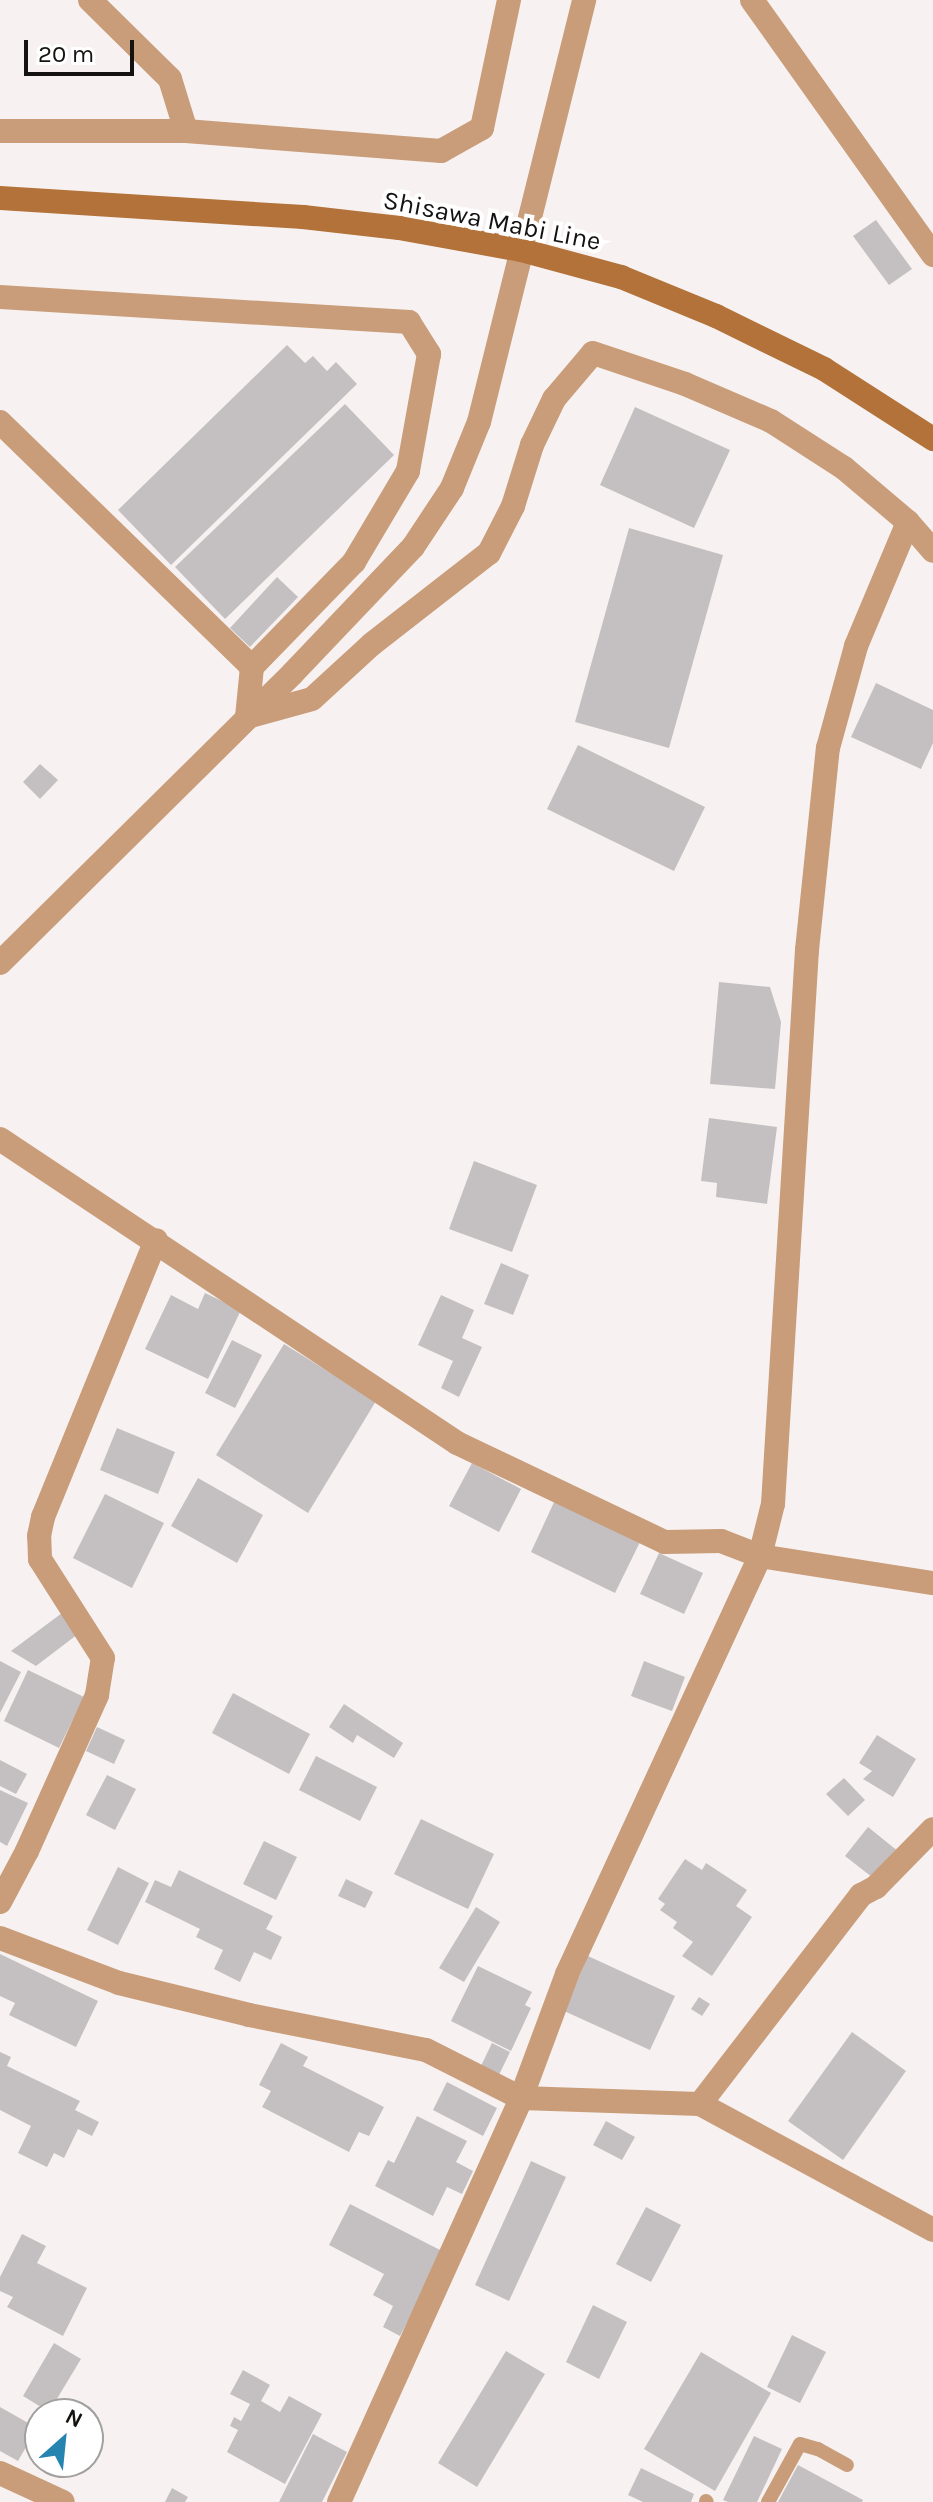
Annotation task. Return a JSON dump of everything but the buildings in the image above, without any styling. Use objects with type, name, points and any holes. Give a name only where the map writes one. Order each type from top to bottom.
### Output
[{"type":"main road","name":"Shisawa Mabi Line","points":[[0,198],[303,217],[399,228],[521,250],[621,277],[716,316],[824,369],[933,439]]},
{"type":"street","points":[[90,0],[170,79],[186,131]]},
{"type":"street","points":[[0,131],[186,131],[441,151],[482,128],[509,0]]},
{"type":"street","points":[[0,963],[292,674],[413,547],[452,488],[479,422],[584,0]]},
{"type":"street","points":[[752,0],[933,255]]},
{"type":"street","points":[[0,297],[409,322],[429,354],[408,471],[354,562],[252,667],[247,717]]},
{"type":"street","points":[[247,717],[312,699],[372,644],[489,553],[513,506],[532,445],[554,399],[593,353],[685,384],[771,421],[844,468],[908,522],[933,551]]},
{"type":"street","points":[[0,422],[252,667]]},
{"type":"street","points":[[339,2502],[521,2098],[567,1974],[760,1556],[773,1504],[807,950],[828,748],[856,646],[908,522]]},
{"type":"street","points":[[0,1139],[457,1443],[665,1542],[721,1541],[760,1556],[933,1583]]},
{"type":"street","points":[[0,1902],[27,1851],[97,1695],[103,1658],[40,1559],[39,1536],[43,1517],[156,1240]]},
{"type":"street","points":[[700,2104],[861,1895],[876,1887],[933,1829]]},
{"type":"street","points":[[0,1938],[119,1983],[249,2015],[426,2050],[521,2098],[700,2104],[933,2230]]},
{"type":"street","points":[[0,2473],[63,2502]]},
{"type":"lane","points":[[768,2502],[800,2444],[818,2449],[847,2465]]}]
